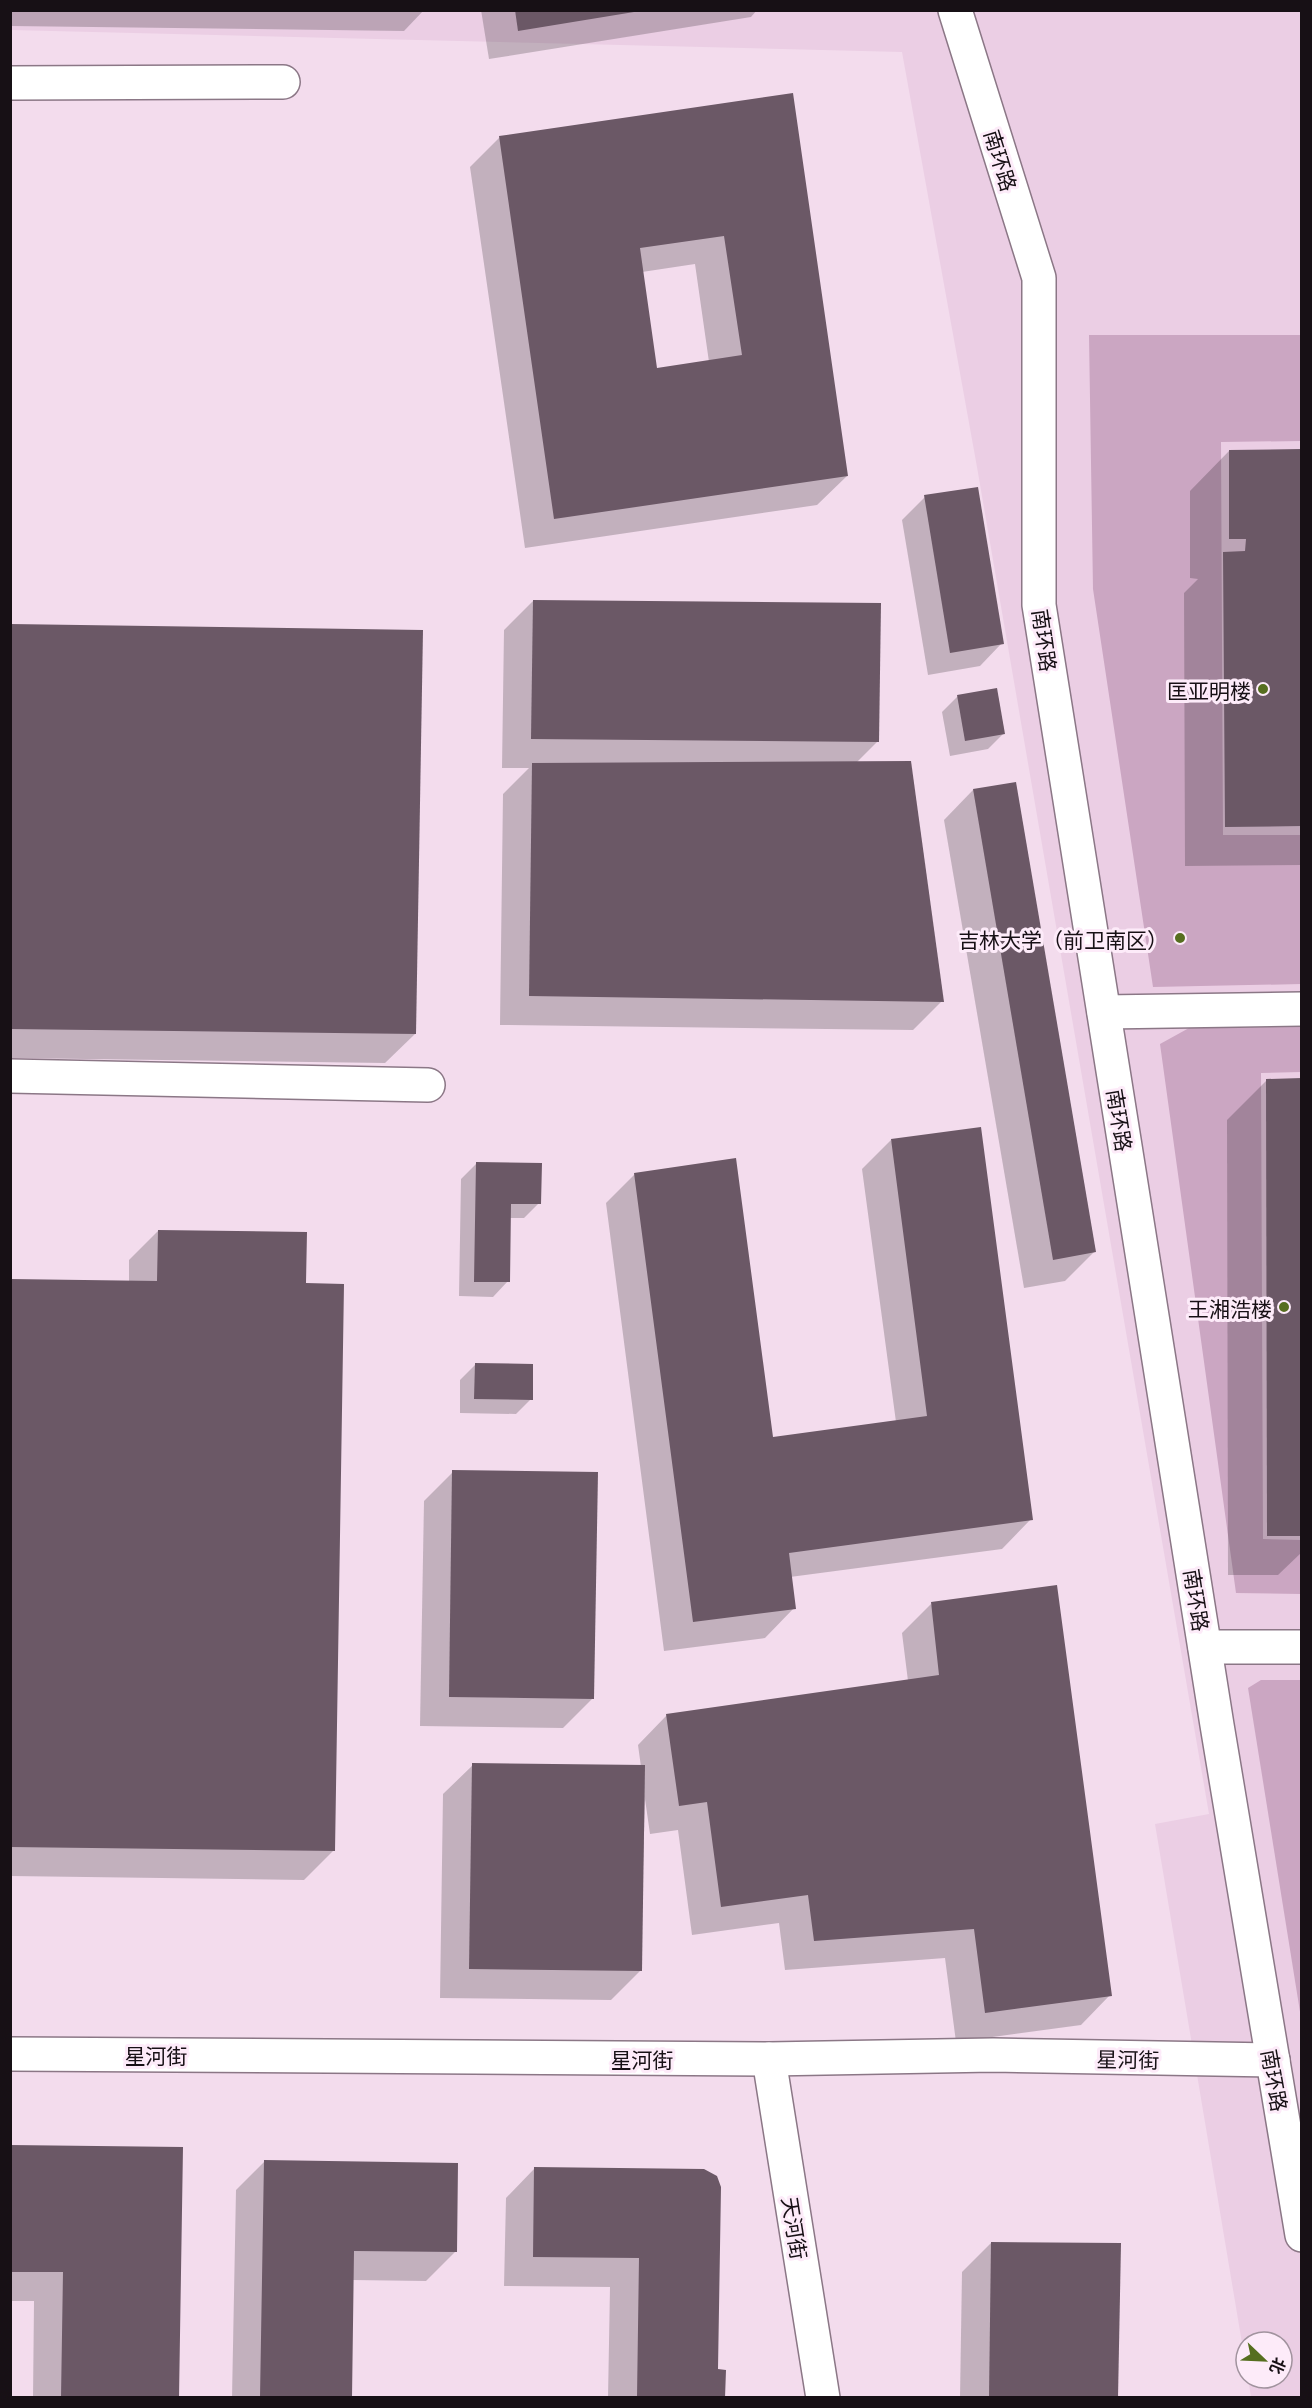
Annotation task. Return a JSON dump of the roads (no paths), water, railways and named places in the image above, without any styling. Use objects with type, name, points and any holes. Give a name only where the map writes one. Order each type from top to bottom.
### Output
[{"type":"street","name":"南环路","points":[[955,10],[1039,278],[1039,605],[1273,2060],[1296,2161],[1302,2235]]},
{"type":"street","points":[[10,83],[283,82]]},
{"type":"street","points":[[1104,1012],[1302,1009]]},
{"type":"street","points":[[10,1076],[428,1085]]},
{"type":"street","points":[[1205,1647],[1302,1647]]},
{"type":"street","name":"星河街","points":[[10,2054],[769,2060],[993,2055],[1273,2060]]},
{"type":"street","name":"天河街","points":[[769,2060],[823,2397]]},
{"type":"place","name":"匡亚明楼","points":[[1263,689]]},
{"type":"place","name":"吉林大学（前卫南区）","points":[[1180,938]]},
{"type":"place","name":"王湘浩楼","points":[[1284,1307]]}]
